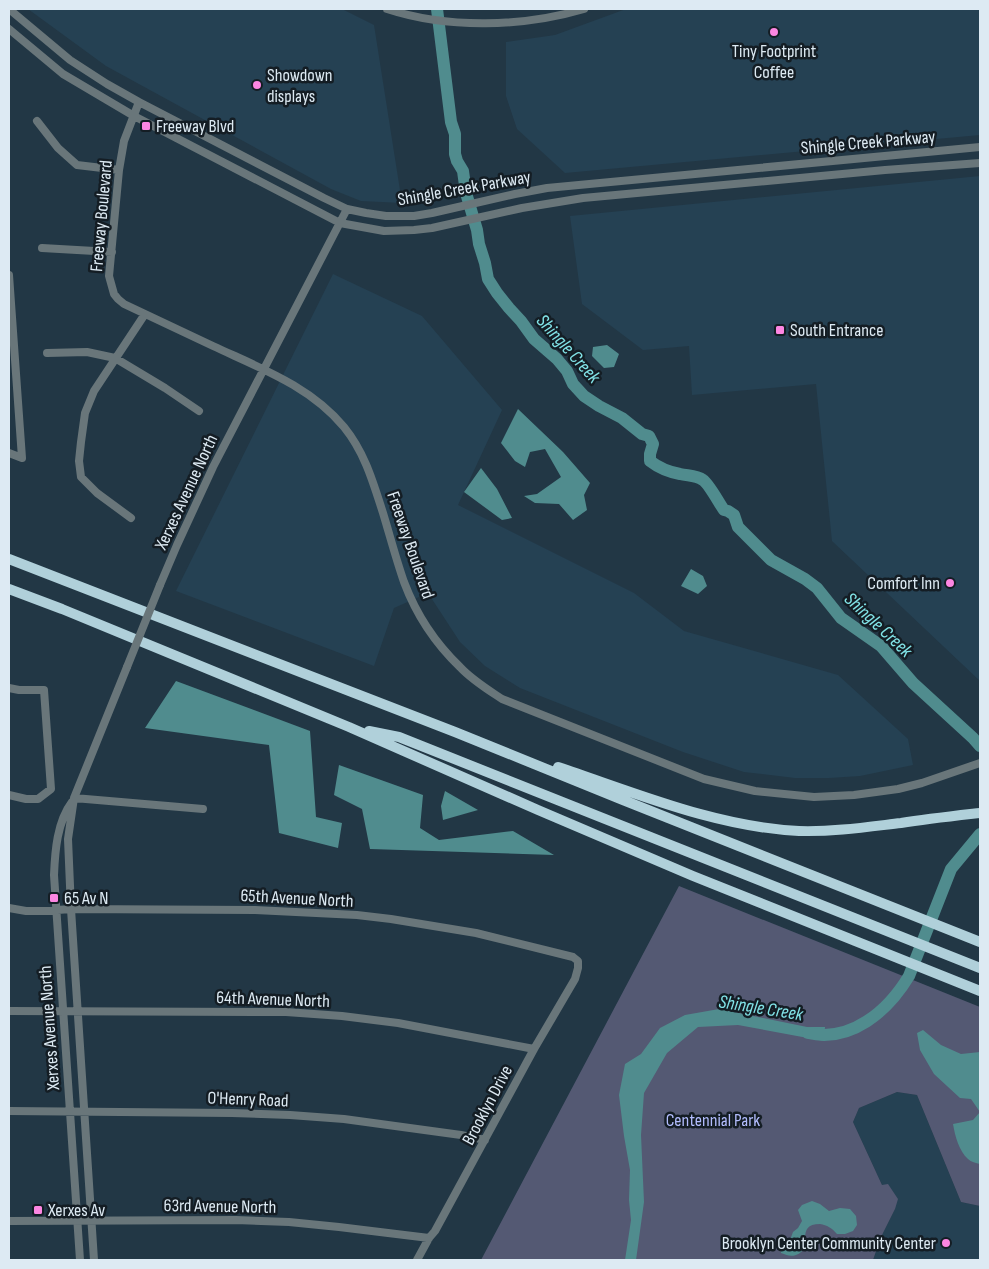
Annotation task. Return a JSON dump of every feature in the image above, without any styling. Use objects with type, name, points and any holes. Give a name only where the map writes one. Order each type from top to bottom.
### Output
[{"type":"highway","points":[[9,559],[455,732],[980,942]]},
{"type":"highway","points":[[9,589],[349,727],[685,873],[980,991]]},
{"type":"highway","points":[[349,727],[399,737],[980,968]]},
{"type":"highway","points":[[455,732],[662,802],[722,819],[757,826],[799,830],[860,829],[977,813]]},
{"type":"street","name":"Shingle Creek Parkway","points":[[9,9],[70,60],[139,102],[347,209],[386,216],[414,216],[547,188],[980,147]]},
{"type":"street","points":[[387,9],[430,19],[477,23],[516,22],[558,16],[584,9]]},
{"type":"street","name":"Shingle Creek Parkway","points":[[9,29],[63,74],[134,116],[340,223],[384,231],[414,230],[456,223],[489,214],[580,199],[980,163]]},
{"type":"street","name":"Freeway Boulevard","points":[[139,102],[124,141],[119,170],[109,276],[114,294],[124,304],[288,382],[310,395],[332,414],[353,438],[368,466],[404,582],[414,604],[435,639],[460,668],[480,684],[502,699],[704,779],[754,791],[814,797],[854,795],[922,783],[977,764]]},
{"type":"street","points":[[37,121],[58,148],[77,165],[119,170]]},
{"type":"street","name":"Xerxes Avenue North","points":[[80,1260],[54,875],[59,834],[64,816],[74,798],[160,585],[212,467],[347,209]]},
{"type":"street","points":[[42,248],[112,252]]},
{"type":"street","points":[[9,275],[10,319],[22,458],[9,453]]},
{"type":"street","points":[[130,518],[97,493],[81,477],[80,452],[85,413],[94,391],[145,314]]},
{"type":"street","points":[[47,353],[87,352],[115,358],[199,411]]},
{"type":"street","points":[[9,688],[44,690],[51,789],[38,799],[26,799],[9,795]]},
{"type":"street","points":[[74,798],[203,809]]},
{"type":"street","name":"Xerxes Avenue North","points":[[74,798],[68,839],[71,909],[94,1260]]},
{"type":"street","name":"65th Avenue North","points":[[9,908],[26,911],[56,909],[255,910],[357,915],[476,933],[564,954],[578,961]]},
{"type":"street","name":"Brooklyn Drive","points":[[417,1260],[435,1231],[575,978],[578,961]]},
{"type":"street","name":"64th Avenue North","points":[[9,1011],[286,1012],[342,1016],[398,1023],[534,1049]]},
{"type":"street","name":"O'Henry Road","points":[[9,1111],[232,1112],[344,1119],[462,1135],[484,1140]]},
{"type":"street","name":"63rd Avenue North","points":[[9,1220],[236,1220],[289,1222],[430,1238]]},
{"type":"shaded area","points":[[28,9],[342,9],[374,25],[402,203],[361,201],[331,189],[106,66]]},
{"type":"shaded area","points":[[626,9],[980,9],[980,135],[565,173],[517,129],[506,96],[506,42],[555,35]]},
{"type":"shaded area","points":[[980,176],[980,681],[832,541],[816,384],[692,395],[689,346],[643,350],[582,304],[570,216]]},
{"type":"shaded area","points":[[333,274],[422,316],[502,410],[458,505],[634,593],[684,631],[838,675],[908,739],[913,765],[860,776],[795,778],[744,772],[683,752],[520,688],[485,666],[460,642],[428,593],[394,608],[374,666],[176,591]]},
{"type":"shaded area","points":[[607,345],[619,354],[614,367],[604,368],[592,356],[593,347]]},
{"type":"shaded area","points":[[518,409],[563,452],[590,483],[584,495],[587,510],[573,520],[559,504],[535,503],[524,496],[537,494],[561,477],[545,449],[530,452],[525,467],[515,461],[501,443]]},
{"type":"shaded area","points":[[481,468],[497,489],[512,518],[502,520],[464,492]]},
{"type":"shaded area","points":[[691,569],[703,576],[707,586],[698,594],[681,586]]},
{"type":"shaded area","points":[[176,681],[310,731],[316,817],[342,823],[338,848],[279,833],[269,745],[145,728]]},
{"type":"shaded area","points":[[339,765],[423,795],[420,828],[439,840],[513,831],[554,855],[370,849],[362,809],[334,795]]},
{"type":"shaded area","points":[[445,791],[478,810],[443,820],[441,806]]},
{"type":"shaded area","points":[[719,1009],[807,1027],[825,1027],[824,1041],[738,1025],[698,1027],[667,1053],[644,1093],[641,1135],[644,1202],[636,1260],[625,1260],[631,1220],[629,1200],[630,1170],[619,1095],[625,1064],[641,1054],[660,1028],[685,1015]]},
{"type":"shaded area","points":[[923,1030],[941,1045],[961,1054],[980,1052],[980,1112],[971,1099],[960,1098],[934,1074],[920,1050],[917,1033]]},
{"type":"shaded area","points":[[897,1092],[917,1095],[961,1202],[980,1206],[980,1260],[873,1260],[881,1237],[895,1209],[853,1122],[859,1108]]},
{"type":"shaded area","points":[[980,1112],[980,1164],[969,1160],[962,1152],[953,1124],[973,1120]]},
{"type":"shaded area","points":[[812,1201],[829,1211],[840,1208],[850,1209],[856,1216],[857,1225],[853,1231],[837,1234],[823,1224],[812,1225],[806,1232],[804,1248],[801,1252],[792,1256],[781,1253],[780,1245],[782,1242],[790,1240],[793,1232],[802,1221],[798,1210],[802,1205]]},
{"type":"green space","name":"Centennial Park","points":[[679,886],[980,1007],[980,1206],[961,1202],[917,1095],[897,1092],[859,1108],[853,1122],[882,1185],[888,1184],[898,1199],[873,1260],[481,1260]]},
{"type":"waterway","name":"Shingle Creek","points":[[437,9],[451,122],[455,134],[455,154],[463,171],[466,193],[488,279],[497,293],[534,339],[557,359],[567,371],[573,384],[584,396],[622,418],[642,434],[649,436],[653,444],[650,461],[668,471],[695,476],[703,480],[724,510],[734,515],[738,527],[771,560],[817,588],[841,618],[881,646],[913,683],[980,746]]},
{"type":"waterway","name":"Shingle Creek","points":[[808,1033],[824,1035],[853,1029],[879,1012],[890,1001],[909,976],[951,869],[980,834]]},
{"type":"place","name":"Tiny Footprint Coffee","points":[[774,32]]},
{"type":"place","name":"Showdown displays","points":[[257,85]]},
{"type":"place","name":"Freeway Blvd","points":[[146,126]]},
{"type":"place","name":"South Entrance","points":[[780,330]]},
{"type":"place","name":"Comfort Inn","points":[[950,583]]},
{"type":"place","name":"65 Av N","points":[[54,898]]},
{"type":"place","name":"Xerxes Av","points":[[38,1210]]},
{"type":"place","name":"Brooklyn Center Community Center","points":[[946,1243]]}]
